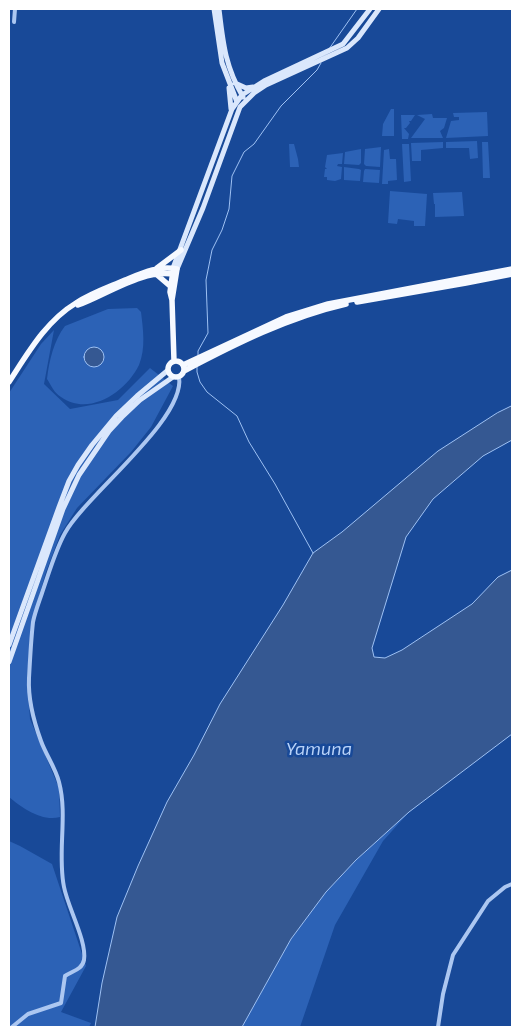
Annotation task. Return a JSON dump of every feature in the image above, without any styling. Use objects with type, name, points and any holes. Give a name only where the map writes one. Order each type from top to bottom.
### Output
[{"type":"main road","points":[[214,9],[231,112]]},
{"type":"main road","points":[[220,9],[226,60],[243,98]]},
{"type":"main road","points":[[335,51],[348,40],[370,9]]},
{"type":"main road","points":[[235,83],[246,88],[255,86],[335,51],[347,48],[379,9]]},
{"type":"main road","points":[[359,25],[364,29]]},
{"type":"main road","points":[[174,361],[170,286],[181,250],[231,112],[236,101],[296,68]]},
{"type":"main road","points":[[227,80],[240,107]]},
{"type":"main road","points":[[172,300],[175,271],[200,216],[243,98],[255,86]]},
{"type":"main road","points":[[9,382],[41,335],[68,308],[156,271],[181,250]]},
{"type":"main road","points":[[9,662],[63,509],[79,475],[122,417],[140,400],[176,377],[184,368],[286,317],[328,304],[512,269]]},
{"type":"main road","points":[[156,271],[175,271]]},
{"type":"main road","points":[[156,271],[170,286]]},
{"type":"main road","points":[[203,358],[295,319],[336,306],[512,274]]},
{"type":"main road","points":[[9,645],[59,507],[69,481],[78,465],[116,416],[168,371],[168,366],[174,361],[180,362],[184,368]]},
{"type":"main road","points":[[168,371],[176,377]]},
{"type":"street","points":[[14,22],[15,9]]},
{"type":"street","points":[[12,1027],[28,1014],[61,1003],[65,976],[80,968],[84,958],[82,940],[69,905],[63,881],[60,783],[54,765],[41,741],[33,712],[29,680],[35,615],[59,545],[66,531],[80,512],[132,458],[158,427],[178,391],[176,377]]},
{"type":"street","points":[[438,1027],[443,994],[453,955],[488,901],[504,887],[512,884]]},
{"type":"shaded area","points":[[391,109],[394,109],[394,136],[382,136],[383,124]]},
{"type":"shaded area","points":[[487,112],[488,136],[446,138],[451,121],[459,120],[459,117],[454,117],[453,113]]},
{"type":"shaded area","points":[[432,114],[433,118],[447,118],[444,128],[440,131],[443,138],[411,138],[425,119],[417,115]]},
{"type":"shaded area","points":[[401,115],[415,115],[409,121],[410,123],[406,128],[404,128],[409,134],[408,139],[402,139]]},
{"type":"shaded area","points":[[477,141],[478,158],[470,159],[469,148],[446,148],[446,142]]},
{"type":"shaded area","points":[[443,142],[443,148],[421,150],[421,161],[412,161],[411,143]]},
{"type":"shaded area","points":[[482,142],[488,142],[490,178],[483,178]]},
{"type":"shaded area","points":[[289,144],[294,144],[299,167],[290,167]]},
{"type":"shaded area","points":[[402,144],[409,144],[411,181],[404,182]]},
{"type":"shaded area","points":[[381,147],[380,167],[366,166],[364,164],[365,149]]},
{"type":"shaded area","points":[[361,149],[361,163],[359,165],[344,164],[345,152]]},
{"type":"shaded area","points":[[389,149],[390,159],[396,159],[397,180],[388,181],[388,184],[382,184],[384,150]]},
{"type":"shaded area","points":[[343,153],[342,164],[337,166],[342,167],[341,179],[335,181],[327,180],[327,177],[324,177],[325,169],[327,169],[325,167],[327,155]]},
{"type":"shaded area","points":[[344,167],[361,170],[360,181],[344,180]]},
{"type":"shaded area","points":[[365,169],[380,170],[379,183],[363,182]]},
{"type":"shaded area","points":[[390,191],[427,194],[425,226],[414,226],[414,221],[398,219],[397,224],[388,223]]},
{"type":"shaded area","points":[[462,192],[464,216],[435,217],[433,193]]},
{"type":"shaded area","points":[[137,308],[141,312],[143,352],[139,365],[125,384],[106,399],[95,403],[83,404],[72,402],[59,395],[47,379],[53,351],[65,326],[108,309]]},
{"type":"shaded area","points":[[54,330],[44,384],[70,409],[118,400],[150,368],[173,386],[151,427],[131,452],[77,508],[60,535],[46,572],[31,624],[27,679],[30,719],[59,788],[60,817],[46,818],[33,813],[9,797],[9,393],[41,344]]},
{"type":"shaded area","points":[[409,812],[383,841],[335,925],[300,1027],[242,1027],[291,939],[326,892],[356,860]]},
{"type":"shaded area","points":[[9,841],[52,864],[86,966],[61,1012],[91,1023],[89,1027],[9,1027]]},
{"type":"water","points":[[94,347],[101,350],[104,357],[101,364],[94,367],[87,364],[84,357],[87,350]]},
{"type":"water","name":"Yamuna","points":[[512,406],[512,440],[483,456],[433,499],[406,537],[372,648],[374,657],[385,658],[402,650],[472,604],[498,577],[512,570],[512,734],[409,812],[356,860],[326,892],[291,939],[242,1027],[95,1027],[102,983],[117,917],[167,802],[220,704],[283,605],[313,553],[342,532],[438,451],[497,413]]},
{"type":"waterway","points":[[329,49],[357,9]]},
{"type":"waterway","points":[[198,355],[198,351],[208,333],[206,280],[212,250],[222,230],[229,209],[232,176],[244,152],[254,144],[281,106],[317,70],[321,63]]},
{"type":"waterway","points":[[197,367],[200,382],[207,392],[237,416],[249,442],[275,484],[313,553]]}]
